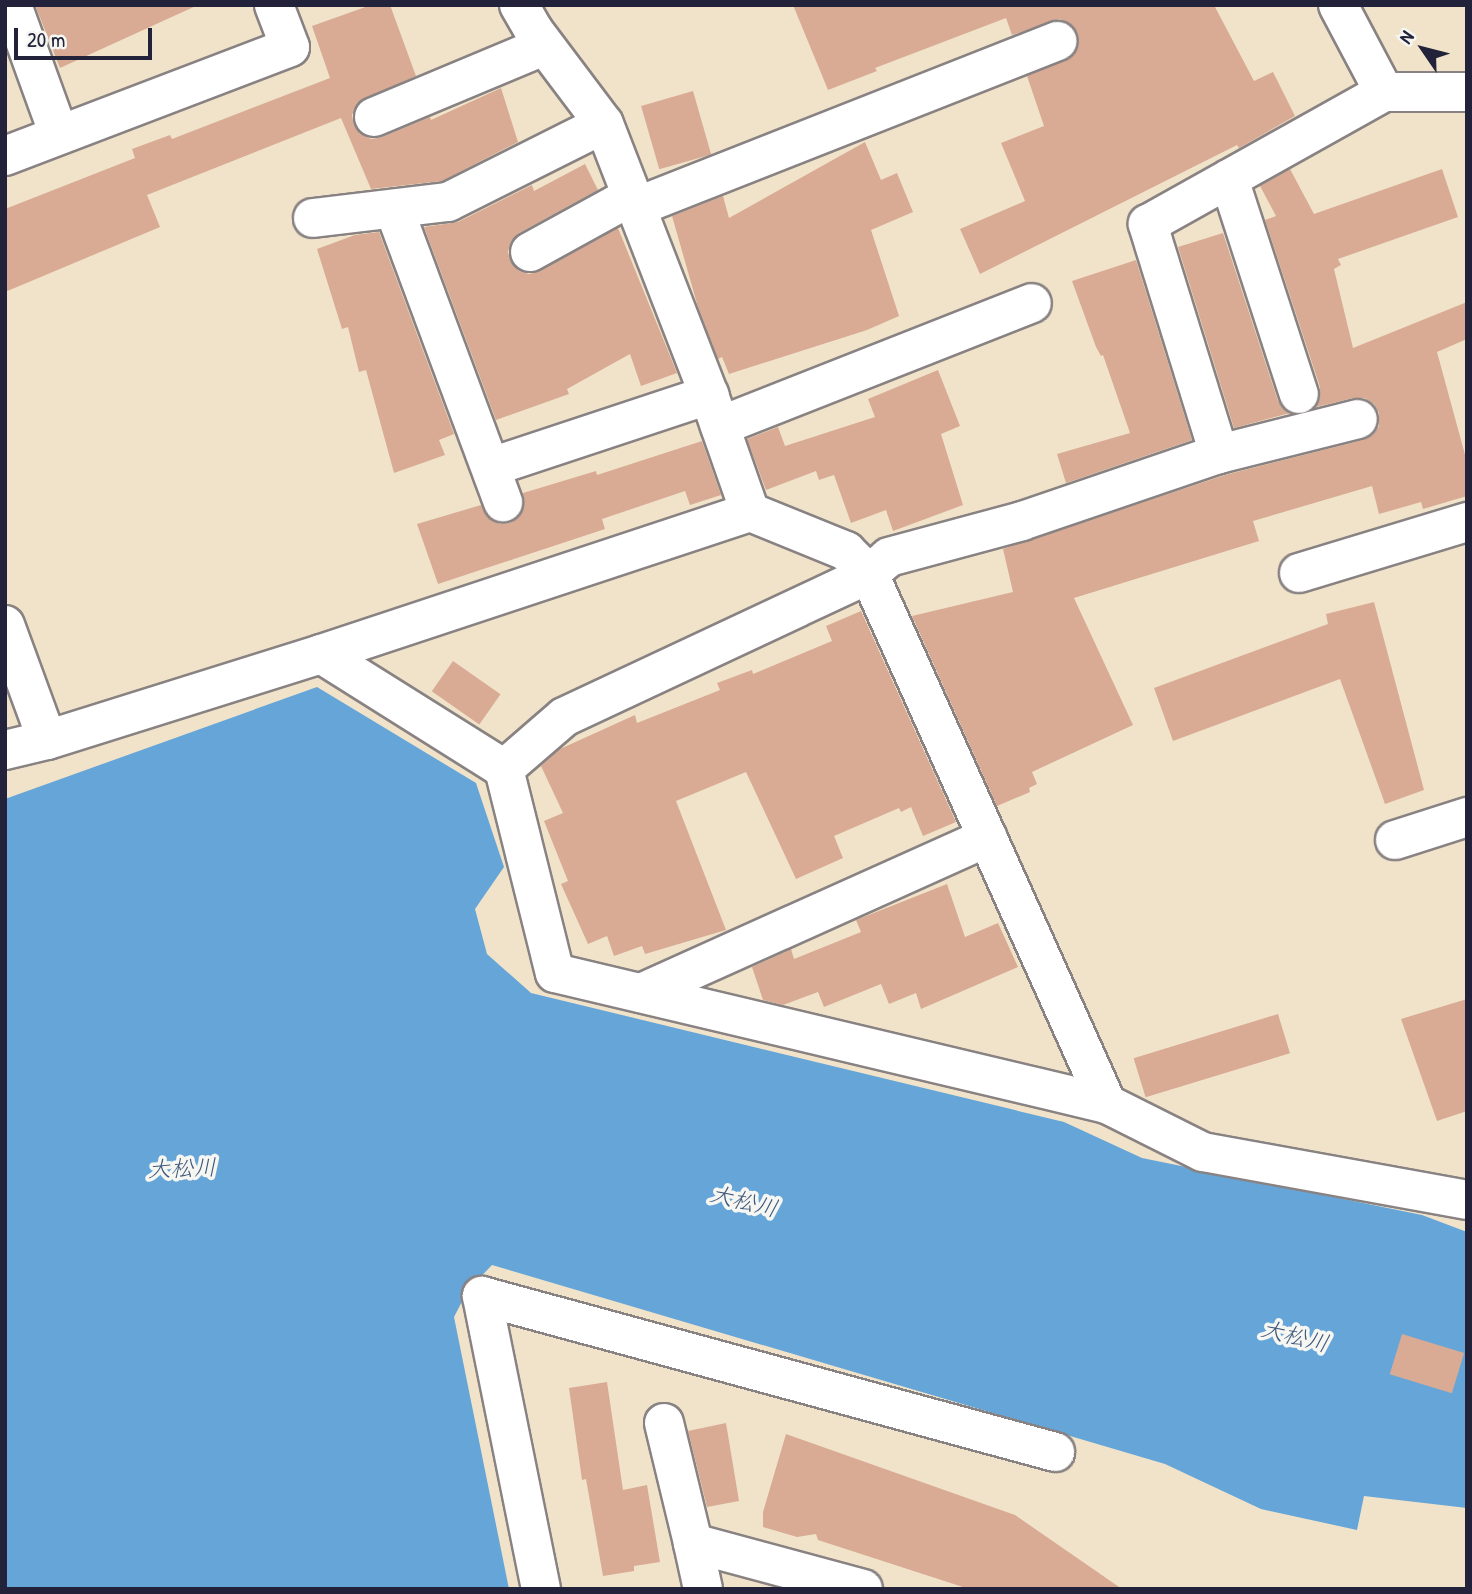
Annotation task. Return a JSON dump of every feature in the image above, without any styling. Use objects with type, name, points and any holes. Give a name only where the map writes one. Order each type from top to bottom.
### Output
[{"type":"street","points":[[12,5],[59,135]]},
{"type":"street","points":[[5,156],[290,47],[274,5]]},
{"type":"street","points":[[519,5],[544,46],[604,124],[715,410],[750,512]]},
{"type":"street","points":[[1338,5],[1384,92]]},
{"type":"street","points":[[530,252],[634,202],[1057,41]]},
{"type":"street","points":[[374,117],[544,46]]},
{"type":"street","points":[[1219,454],[1148,224],[1384,92],[1467,92]]},
{"type":"street","points":[[313,218],[448,202],[604,124]]},
{"type":"street","points":[[1229,179],[1299,394]]},
{"type":"street","points":[[394,209],[497,484],[1031,303]]},
{"type":"street","points":[[504,769],[564,717],[869,574],[889,557],[1022,521],[1219,454],[1358,419]]},
{"type":"street","points":[[5,750],[47,740],[321,654],[750,512],[846,551],[869,574],[1107,1104]]},
{"type":"street","points":[[1299,573],[1467,522]]},
{"type":"street","points":[[5,625],[47,740]]},
{"type":"street","points":[[321,654],[504,769],[555,973],[1107,1104],[1203,1152],[1467,1200]]},
{"type":"street","points":[[1395,840],[1467,817]]},
{"type":"street","points":[[640,993],[988,837]]},
{"type":"street","points":[[541,1589],[482,1296],[1055,1452]]},
{"type":"street","points":[[664,1423],[703,1589]]},
{"type":"street","points":[[693,1543],[863,1589]]},
{"type":"water","name":"大松川","points":[[317,687],[476,783],[504,867],[475,909],[487,954],[531,993],[1064,1122],[1142,1158],[1422,1215],[1467,1232],[1467,1508],[1364,1496],[1357,1530],[1261,1509],[1165,1464],[492,1265],[468,1290],[454,1317],[509,1589],[5,1589],[5,799]]},
{"type":"building","points":[[35,5],[198,5],[60,68]]},
{"type":"building","points":[[371,5],[390,5],[416,76],[357,103],[352,115],[360,134],[371,139],[382,137],[430,117],[431,120],[501,88],[518,142],[442,181],[371,189],[341,118],[147,195],[160,227],[5,292],[5,209],[135,158],[132,149],[170,135],[172,139],[330,78],[312,26]]},
{"type":"building","points":[[793,5],[1214,5],[1254,81],[1273,72],[1295,116],[1239,148],[1237,145],[980,274],[960,229],[1025,201],[1001,143],[1044,126],[1027,76],[1074,55],[1078,45],[1077,32],[1070,24],[1060,19],[1012,35],[1006,18],[875,68],[877,71],[828,90]]},
{"type":"building","points":[[693,91],[711,154],[659,169],[641,106]]},
{"type":"building","points":[[865,142],[881,180],[897,173],[913,212],[871,230],[899,316],[867,330],[729,374],[722,357],[718,359],[698,307],[672,216],[723,196],[729,218]]},
{"type":"building","points":[[585,164],[598,190],[519,233],[511,241],[508,252],[511,262],[519,271],[529,274],[540,271],[618,228],[677,373],[641,386],[630,354],[567,389],[569,394],[496,420],[424,227],[458,222],[532,185],[534,191]]},
{"type":"building","points":[[1290,169],[1314,214],[1442,169],[1458,217],[1338,259],[1341,265],[1334,269],[1353,348],[1467,302],[1467,339],[1437,352],[1467,462],[1467,496],[1423,509],[1421,502],[1379,514],[1372,486],[1253,521],[1259,541],[1074,598],[1133,725],[1032,772],[1037,784],[1029,788],[1030,792],[997,806],[912,616],[1013,592],[1003,549],[1225,475],[1363,440],[1373,435],[1379,426],[1379,413],[1374,404],[1365,398],[1353,398],[1316,407],[1320,398],[1320,387],[1265,220],[1276,216],[1260,186]]},
{"type":"building","points":[[379,232],[454,434],[439,440],[445,455],[394,473],[366,370],[359,372],[348,327],[342,329],[317,249],[355,235]]},
{"type":"building","points":[[1223,233],[1278,401],[1290,413],[1234,428],[1178,247]]},
{"type":"building","points":[[1136,260],[1192,440],[1066,483],[1057,454],[1130,433],[1103,355],[1101,356],[1096,347],[1072,281]]},
{"type":"building","points":[[938,370],[960,426],[941,434],[963,505],[893,531],[886,510],[851,523],[834,475],[819,480],[816,471],[766,490],[747,439],[778,427],[785,446],[875,417],[868,399]]},
{"type":"building","points":[[702,441],[721,495],[690,505],[685,491],[602,519],[605,529],[438,584],[417,524],[481,505],[490,519],[500,524],[510,523],[519,516],[524,506],[523,493],[596,471],[597,475]]},
{"type":"building","points":[[1374,602],[1424,790],[1385,804],[1340,679],[1173,741],[1154,688],[1328,624],[1326,614]]},
{"type":"building","points":[[861,611],[956,822],[923,836],[911,807],[901,812],[899,808],[834,836],[843,858],[796,879],[746,772],[676,801],[726,930],[645,954],[642,946],[614,956],[607,936],[588,944],[561,884],[568,881],[544,821],[563,813],[541,766],[560,749],[635,715],[637,723],[720,690],[717,683],[752,670],[753,674],[832,641],[826,626]]},
{"type":"building","points":[[453,661],[501,694],[479,725],[432,691]]},
{"type":"building","points":[[947,884],[965,937],[998,923],[1018,967],[921,1009],[916,993],[889,1004],[881,984],[824,1007],[818,992],[783,1005],[763,1000],[752,967],[791,949],[794,959],[861,932],[856,920]]},
{"type":"building","points":[[1467,999],[1467,1111],[1437,1121],[1401,1019]]},
{"type":"building","points":[[1278,1014],[1290,1053],[1146,1097],[1134,1058]]},
{"type":"building","points":[[1402,1334],[1464,1353],[1452,1393],[1390,1374]]},
{"type":"building","points":[[607,1382],[623,1490],[647,1485],[660,1562],[634,1566],[634,1571],[603,1576],[586,1479],[582,1480],[569,1388]]},
{"type":"building","points":[[726,1423],[739,1501],[707,1507],[688,1431]]},
{"type":"building","points":[[786,1434],[1015,1515],[1122,1589],[969,1589],[818,1540],[816,1534],[797,1537],[763,1527],[763,1512]]}]
